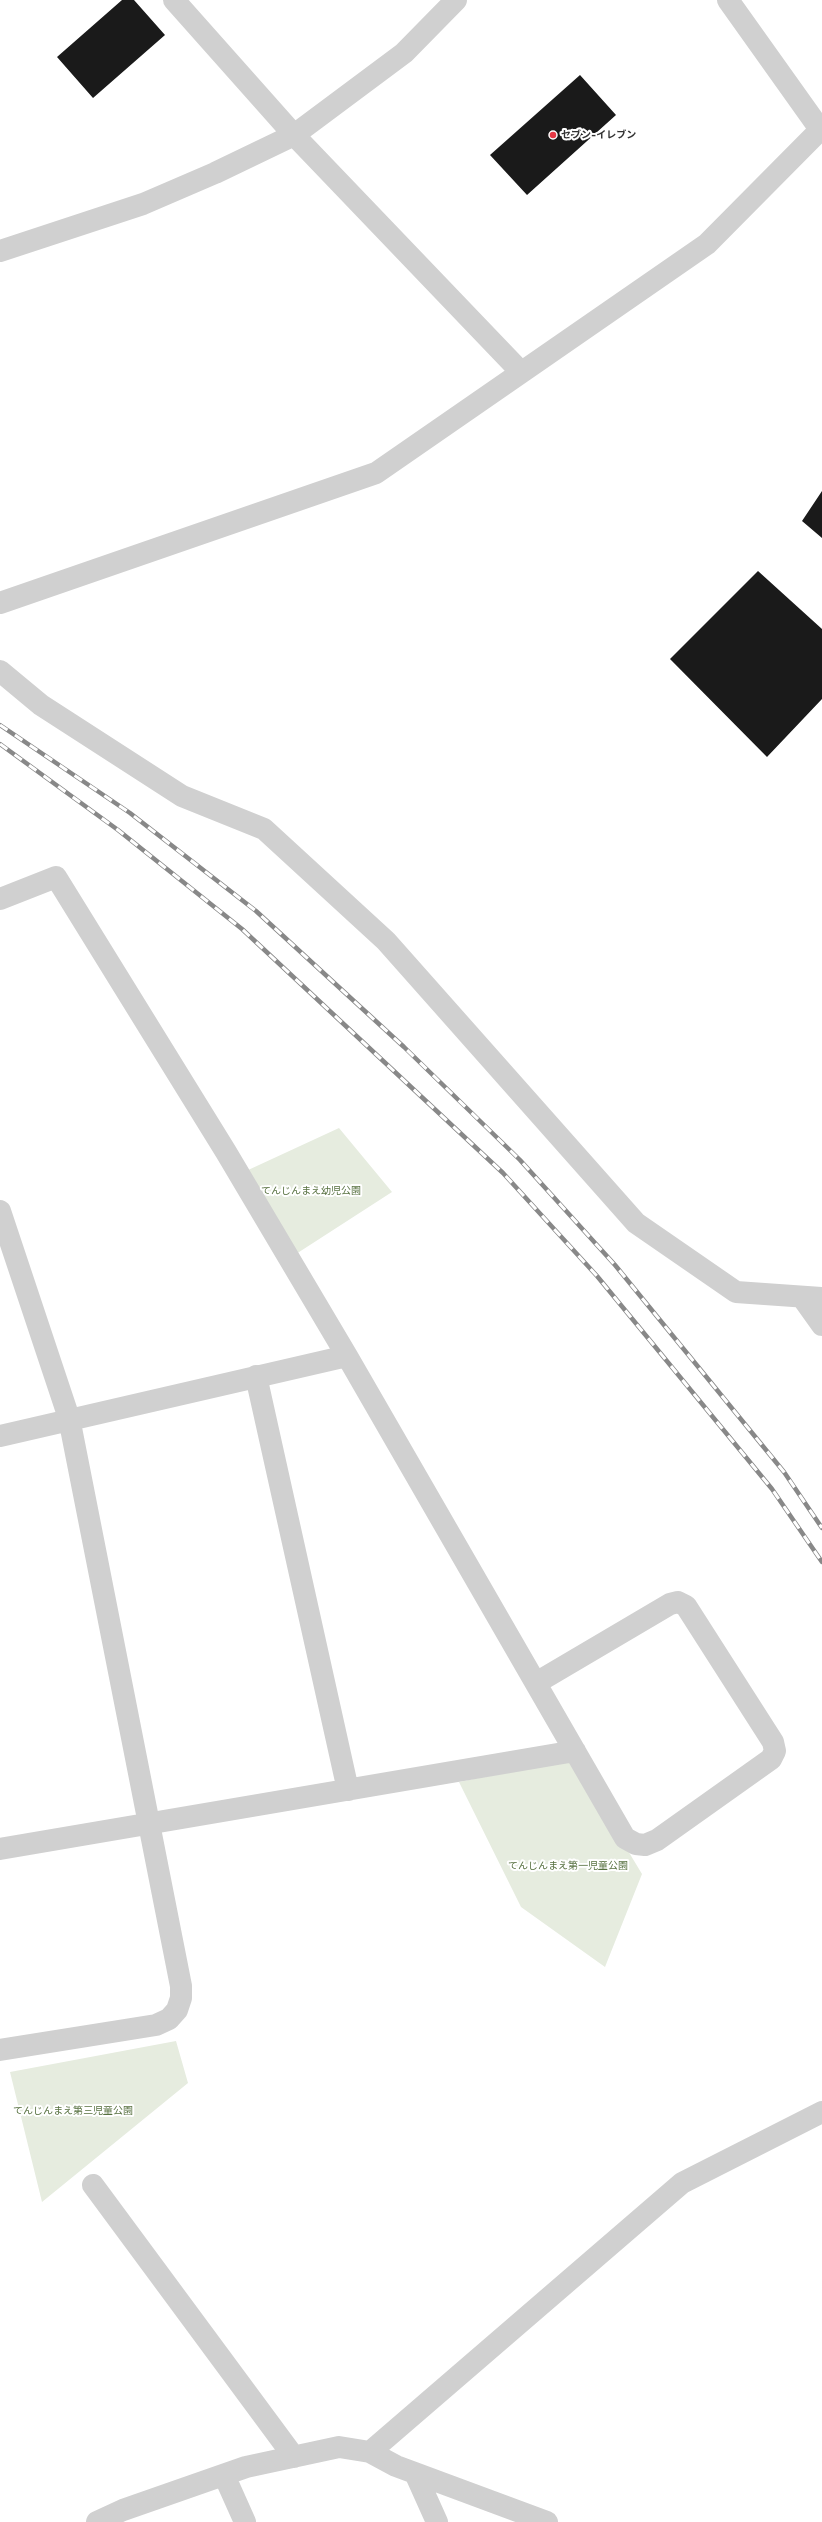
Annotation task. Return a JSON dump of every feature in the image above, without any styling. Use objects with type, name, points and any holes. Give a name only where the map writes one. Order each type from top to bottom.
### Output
[{"type":"street","points":[[174,0],[294,134],[521,372]]},
{"type":"street","points":[[1,250],[143,204],[215,173],[294,134],[404,53],[456,0]]},
{"type":"street","points":[[0,603],[376,473],[707,244],[821,130],[728,0]]},
{"type":"street","points":[[0,671],[41,705],[182,796],[264,829],[386,941],[636,1223],[736,1292],[812,1297],[822,1326]]},
{"type":"street","points":[[0,899],[56,877],[226,1152],[347,1356],[625,1838],[636,1844],[646,1845],[657,1840],[764,1763],[775,1751],[773,1742],[686,1606],[678,1602],[670,1604],[536,1683]]},
{"type":"street","points":[[0,1211],[69,1418],[181,1986],[181,1998],[177,2010],[169,2019],[156,2025],[0,2050]]},
{"type":"street","points":[[0,1436],[69,1418],[347,1356]]},
{"type":"street","points":[[256,1376],[348,1790]]},
{"type":"street","points":[[0,1849],[575,1751]]},
{"type":"street","points":[[370,2452],[682,2183],[822,2112]]},
{"type":"street","points":[[93,2185],[294,2457]]},
{"type":"street","points":[[97,2522],[123,2510],[246,2467],[339,2447],[370,2452],[396,2466],[547,2522]]},
{"type":"street","points":[[415,2472],[437,2522]]},
{"type":"street","points":[[224,2475],[245,2522]]},
{"type":"green space","name":"てんじんまえ幼児公園","points":[[339,1128],[392,1192],[296,1254],[246,1171]]},
{"type":"green space","name":"てんじんまえ第一児童公園","points":[[572,1758],[642,1874],[605,1967],[521,1907],[459,1782]]},
{"type":"green space","name":"てんじんまえ第三児童公園","points":[[176,2041],[188,2083],[42,2202],[10,2072]]},
{"type":"building","points":[[122,0],[134,0],[165,35],[93,98],[57,57]]},
{"type":"building","name":"セブン-イレブン","points":[[580,75],[616,115],[527,195],[490,155]]},
{"type":"building","points":[[822,491],[822,538],[802,521]]},
{"type":"building","points":[[758,571],[822,629],[822,699],[767,757],[670,659]]},
{"type":"railway","points":[[0,725],[130,813],[256,911],[404,1047],[520,1160],[615,1265],[784,1472],[822,1528]]},
{"type":"railway","points":[[0,744],[118,830],[242,929],[503,1173],[597,1276],[772,1489],[822,1562]]},
{"type":"place","name":"セブン-イレブン","points":[[553,135]]}]
